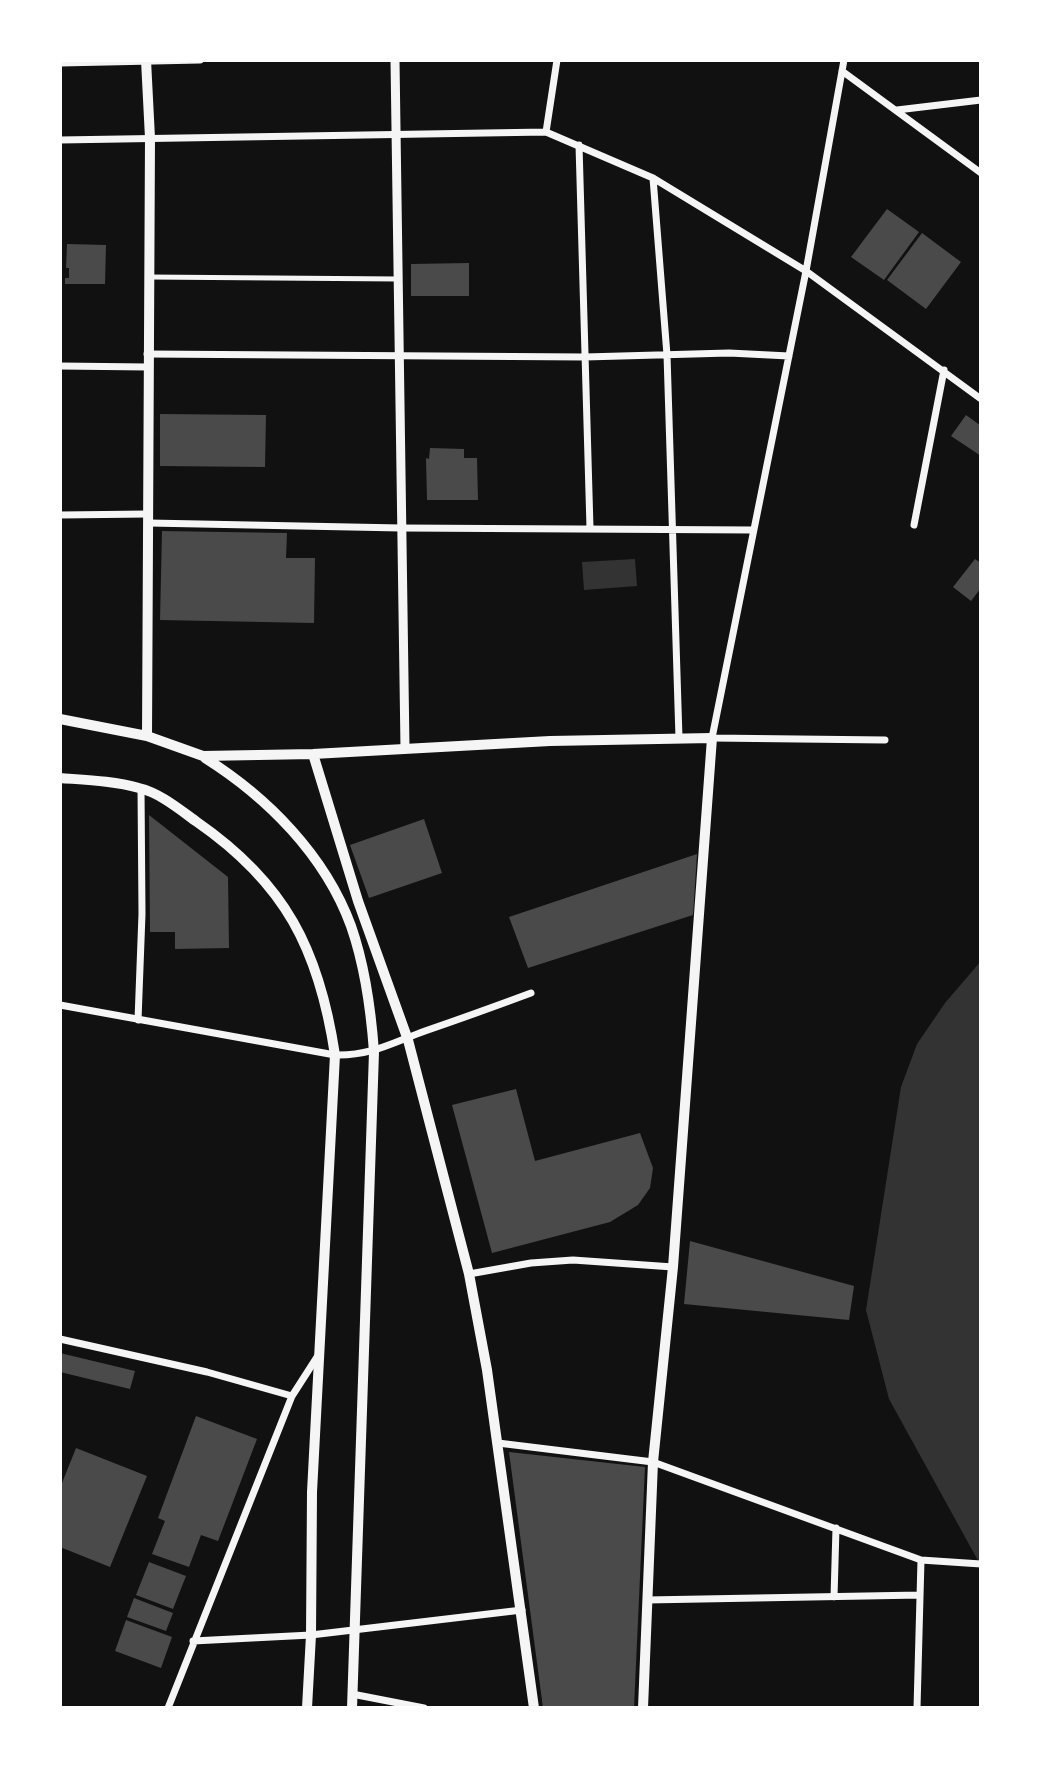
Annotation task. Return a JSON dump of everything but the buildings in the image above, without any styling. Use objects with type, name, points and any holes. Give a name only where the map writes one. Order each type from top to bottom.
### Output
[{"type":"main road","points":[[146,61],[150,138],[147,736]]},
{"type":"main road","points":[[60,719],[147,736],[203,756],[237,778],[269,805],[334,889],[351,926],[371,1012],[374,1052],[352,1708]]},
{"type":"main road","points":[[203,756],[712,738],[673,1267],[653,1462],[643,1708]]},
{"type":"main road","points":[[313,754],[358,901],[407,1037],[469,1274],[498,1443],[534,1708]]},
{"type":"main road","points":[[60,778],[141,788],[160,796],[254,867],[297,924],[322,990],[335,1055],[312,1492],[307,1708]]},
{"type":"street","points":[[60,63],[200,60]]},
{"type":"street","points":[[395,60],[405,748]]},
{"type":"street","points":[[546,132],[557,60]]},
{"type":"street","points":[[844,60],[806,271],[712,738],[885,740]]},
{"type":"street","points":[[842,71],[981,173]]},
{"type":"street","points":[[897,110],[981,100]]},
{"type":"street","points":[[60,140],[546,132],[653,178],[806,271],[981,399]]},
{"type":"street","points":[[579,145],[590,528]]},
{"type":"street","points":[[653,178],[667,355],[679,738]]},
{"type":"street","points":[[148,277],[398,279]]},
{"type":"street","points":[[147,354],[585,357],[729,353],[789,356]]},
{"type":"street","points":[[60,366],[147,367]]},
{"type":"street","points":[[914,525],[944,370]]},
{"type":"street","points":[[60,515],[401,528],[753,530]]},
{"type":"street","points":[[138,1020],[142,914],[141,788]]},
{"type":"street","points":[[60,1005],[354,1056],[374,1052],[407,1037],[531,993]]},
{"type":"street","points":[[469,1274],[531,1263],[573,1260],[673,1267]]},
{"type":"street","points":[[60,1339],[207,1372],[292,1396]]},
{"type":"street","points":[[168,1708],[292,1396],[319,1354]]},
{"type":"street","points":[[498,1443],[653,1462],[921,1560],[980,1564]]},
{"type":"street","points":[[834,1597],[836,1528]]},
{"type":"street","points":[[917,1708],[921,1560]]},
{"type":"street","points":[[647,1600],[920,1595]]},
{"type":"street","points":[[193,1641],[311,1635],[522,1610]]},
{"type":"street","points":[[352,1694],[424,1708]]},
{"type":"shaded area","points":[[635,559],[637,586],[584,590],[582,562]]},
{"type":"shaded area","points":[[981,961],[981,1566],[889,1399],[866,1310],[901,1087],[917,1044],[945,1003]]}]
